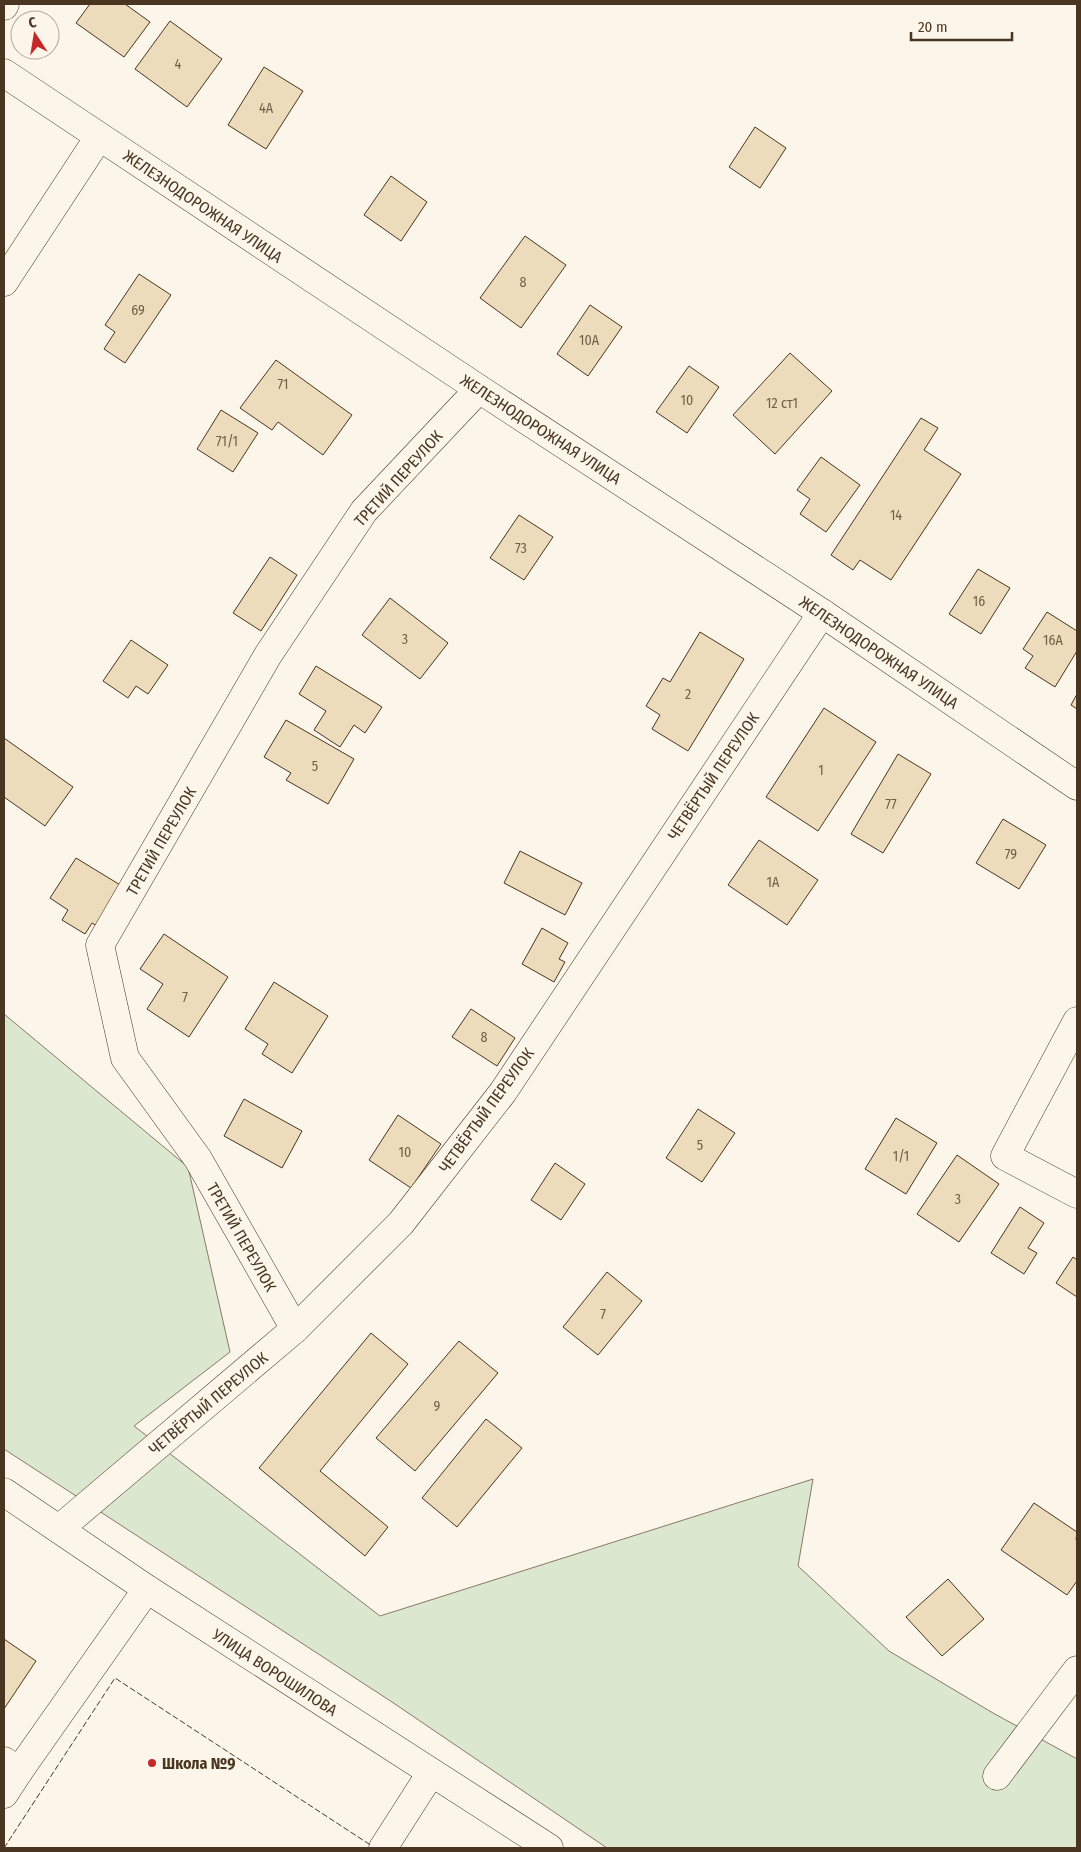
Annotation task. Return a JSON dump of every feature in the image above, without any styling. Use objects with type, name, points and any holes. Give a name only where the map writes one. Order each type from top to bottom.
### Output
[{"type":"street","name":"ЖЕЛЕЗНОДОРОЖНАЯ УЛИЦА","points":[[4,72],[479,389],[822,613],[1077,786]]},
{"type":"street","points":[[4,282],[99,137]]},
{"type":"street","name":"ТРЕТИЙ ПЕРЕУЛОК","points":[[295,1329],[198,1159],[125,1058],[100,945],[268,655],[364,510],[479,389]]},
{"type":"street","name":"ЧЕТВЁРТЫЙ ПЕРЕУЛОК","points":[[59,1529],[295,1329],[401,1223],[503,1092],[822,613]]},
{"type":"street","points":[[1077,1022],[1005,1156],[1077,1194]]},
{"type":"street","name":"УЛИЦА ВОРОШИЛОВА","points":[[4,1492],[147,1589],[549,1848]]},
{"type":"street","points":[[4,1794],[11,1766],[147,1589]]},
{"type":"street","points":[[997,1776],[1075,1677]]},
{"type":"street","points":[[383,1848],[431,1773]]},
{"type":"green space","points":[[4,1014],[188,1167],[230,1352],[134,1426],[380,1616],[813,1479],[798,1566],[889,1651],[993,1713],[1077,1759],[1077,1848],[607,1848],[392,1702],[4,1449]]},
{"type":"building","points":[[90,4],[125,4],[150,22],[124,57],[76,23]]},
{"type":"building","points":[[170,21],[222,59],[187,107],[135,69]]},
{"type":"building","points":[[264,67],[303,91],[266,149],[228,125]]},
{"type":"building","points":[[755,127],[786,148],[760,188],[729,167]]},
{"type":"building","points":[[391,176],[427,202],[401,241],[364,215]]},
{"type":"building","points":[[525,236],[566,265],[521,328],[480,298]]},
{"type":"building","points":[[139,274],[171,295],[125,363],[104,349],[115,332],[105,325]]},
{"type":"building","points":[[590,305],[622,327],[588,376],[557,354]]},
{"type":"building","points":[[790,353],[832,391],[775,454],[733,415]]},
{"type":"building","points":[[276,360],[352,415],[323,455],[278,422],[272,430],[240,408]]},
{"type":"building","points":[[689,366],[719,387],[687,433],[656,412]]},
{"type":"building","points":[[221,410],[258,433],[233,472],[197,449]]},
{"type":"building","points":[[921,418],[938,428],[924,450],[961,474],[891,580],[860,560],[853,570],[831,555]]},
{"type":"building","points":[[821,457],[860,485],[826,532],[800,514],[810,499],[797,490]]},
{"type":"building","points":[[519,515],[553,537],[524,580],[490,558]]},
{"type":"building","points":[[270,557],[297,575],[261,631],[233,613]]},
{"type":"building","points":[[978,569],[1010,588],[981,634],[949,614]]},
{"type":"building","points":[[390,598],[448,643],[420,679],[362,635]]},
{"type":"building","points":[[1047,612],[1077,631],[1077,651],[1055,687],[1025,668],[1033,656],[1023,649]]},
{"type":"building","points":[[700,632],[744,659],[688,751],[652,729],[660,715],[646,706],[663,678],[670,682]]},
{"type":"building","points":[[131,640],[168,665],[148,694],[136,686],[128,698],[103,681]]},
{"type":"building","points":[[316,666],[382,707],[365,733],[354,725],[340,747],[314,730],[326,711],[299,694]]},
{"type":"building","points":[[1077,694],[1077,709],[1071,705]]},
{"type":"building","points":[[824,708],[876,742],[818,831],[766,797]]},
{"type":"building","points":[[286,720],[354,759],[328,804],[286,780],[291,773],[264,757]]},
{"type":"building","points":[[4,738],[73,787],[45,826],[4,797]]},
{"type":"building","points":[[898,754],[931,774],[883,853],[851,834]]},
{"type":"building","points":[[1003,819],[1046,845],[1019,889],[976,863]]},
{"type":"building","points":[[759,840],[818,880],[787,925],[728,885]]},
{"type":"building","points":[[520,851],[582,883],[565,915],[504,883]]},
{"type":"building","points":[[76,858],[135,894],[110,934],[92,923],[85,934],[62,920],[68,910],[50,898]]},
{"type":"building","points":[[542,928],[568,943],[559,959],[565,962],[554,982],[522,964]]},
{"type":"building","points":[[164,934],[228,977],[189,1037],[147,1009],[163,984],[140,969]]},
{"type":"building","points":[[274,982],[328,1016],[292,1073],[262,1054],[268,1044],[245,1029]]},
{"type":"building","points":[[471,1009],[515,1038],[497,1066],[452,1037]]},
{"type":"building","points":[[244,1099],[302,1131],[282,1168],[224,1136]]},
{"type":"building","points":[[698,1109],[735,1133],[702,1182],[666,1158]]},
{"type":"building","points":[[398,1115],[441,1144],[411,1188],[369,1160]]},
{"type":"building","points":[[896,1118],[937,1143],[906,1194],[865,1169]]},
{"type":"building","points":[[957,1155],[999,1184],[959,1242],[917,1214]]},
{"type":"building","points":[[555,1163],[585,1184],[561,1220],[531,1200]]},
{"type":"building","points":[[1020,1207],[1044,1223],[1028,1248],[1037,1253],[1024,1274],[991,1253]]},
{"type":"building","points":[[1073,1257],[1077,1260],[1077,1297],[1056,1283]]},
{"type":"building","points":[[607,1272],[642,1301],[598,1355],[563,1327]]},
{"type":"building","points":[[371,1333],[408,1364],[320,1471],[388,1527],[365,1556],[259,1468]]},
{"type":"building","points":[[459,1341],[498,1373],[415,1471],[376,1438]]},
{"type":"building","points":[[486,1419],[522,1448],[457,1527],[422,1498]]},
{"type":"building","points":[[1034,1503],[1077,1532],[1077,1581],[1067,1595],[1001,1550]]},
{"type":"building","points":[[948,1579],[984,1619],[942,1656],[906,1617]]},
{"type":"building","points":[[4,1639],[36,1661],[4,1709]]},
{"type":"fence","points":[[4,1848],[115,1678],[372,1846]]},
{"type":"place","name":"Школа №9","points":[[152,1763]]}]
